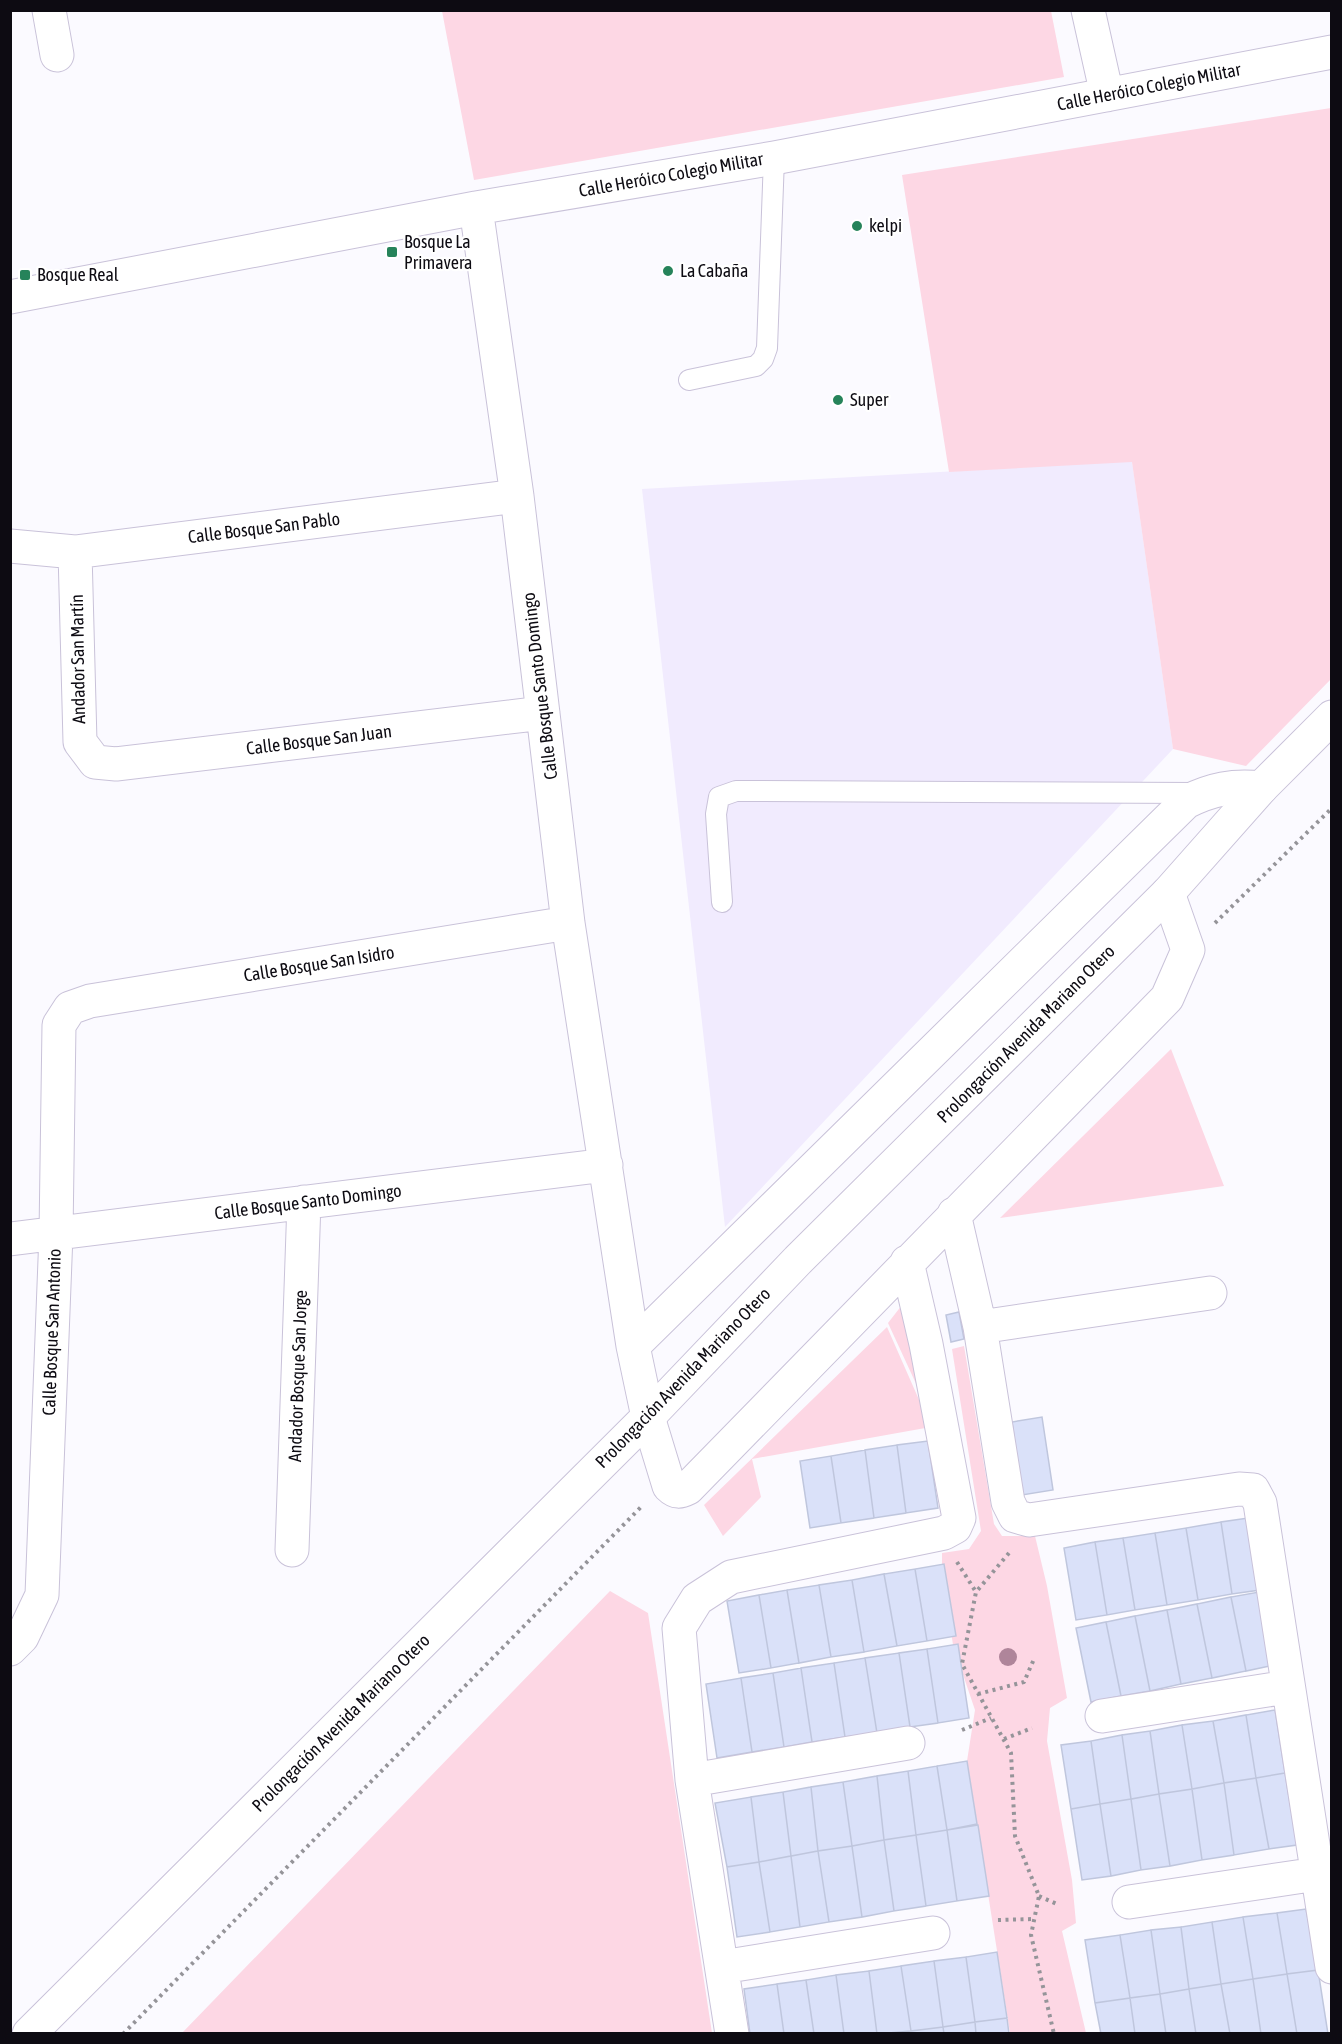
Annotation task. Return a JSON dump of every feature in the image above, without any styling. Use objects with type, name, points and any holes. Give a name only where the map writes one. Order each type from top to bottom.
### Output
[{"type":"street","points":[[49,10],[57,55]]},
{"type":"street","points":[[1088,10],[1107,95]]},
{"type":"street","name":"Calle Heróico Colegio Militar","points":[[10,297],[476,208],[774,158],[1332,52]]},
{"type":"street","name":"Calle Bosque Santo Domingo","points":[[476,208],[517,496],[568,923],[633,1347],[648,1416],[669,1486],[681,1492],[688,1488],[907,1262]]},
{"type":"street","name":"Calle Bosque San Pablo","points":[[10,546],[75,552],[517,496]]},
{"type":"street","name":"Andador San Martín","points":[[75,552],[80,742],[95,762]]},
{"type":"street","name":"Calle Bosque San Juan","points":[[95,762],[116,764],[543,713]]},
{"type":"street","name":"Prolongación Avenida Mariano Otero","points":[[29,2034],[648,1416],[798,1260],[1168,893],[1261,788],[1332,717]]},
{"type":"street","points":[[633,1347],[1186,802],[1203,793],[1221,788],[1241,786],[1261,788]]},
{"type":"street","points":[[732,2034],[692,1780],[679,1628],[697,1599],[731,1578],[944,1533],[955,1527],[958,1518],[926,1344],[907,1262],[1167,998],[1188,950],[1168,893]]},
{"type":"street","name":"Calle Bosque San Isidro","points":[[70,1008],[90,1001],[568,923]]},
{"type":"street","name":"Calle Bosque San Antonio","points":[[10,1649],[22,1637],[42,1595],[56,1234],[59,1025],[70,1008]]},
{"type":"street","name":"Calle Bosque Santo Domingo","points":[[10,1239],[606,1165]]},
{"type":"street","name":"Andador Bosque San Jorge","points":[[292,1550],[304,1202]]},
{"type":"street","points":[[954,1214],[980,1327],[1008,1502],[1015,1516],[1029,1520],[1239,1489],[1253,1490],[1260,1503],[1332,1967]]},
{"type":"street","points":[[980,1327],[1210,1293]]},
{"type":"street","points":[[1102,1716],[1287,1687]]},
{"type":"street","points":[[692,1780],[908,1743]]},
{"type":"street","points":[[1129,1902],[1317,1874]]},
{"type":"street","points":[[722,1967],[933,1933]]},
{"type":"lane","points":[[689,380],[756,366],[763,358],[766,348],[774,158]]},
{"type":"lane","points":[[722,902],[716,814],[719,797],[736,791],[1203,793]]},
{"type":"path","points":[[1009,1553],[976,1592],[962,1665],[1011,1753],[1015,1836],[1039,1896],[1031,1935],[1054,2034]]},
{"type":"path","points":[[957,1562],[976,1592]]},
{"type":"path","points":[[978,1694],[1024,1682],[1034,1659]]},
{"type":"path","points":[[962,1730],[991,1718]]},
{"type":"path","points":[[1004,1739],[1032,1728]]},
{"type":"path","points":[[1039,1896],[1059,1905]]},
{"type":"path","points":[[998,1920],[1034,1918]]},
{"type":"shaded area","points":[[442,11],[1051,11],[1064,77],[474,180]]},
{"type":"shaded area","points":[[1331,108],[1331,679],[1246,766],[1173,749],[1132,462],[949,472],[902,175]]},
{"type":"shaded area","points":[[1132,461],[1173,749],[725,1227],[642,489]]},
{"type":"shaded area","points":[[1171,1049],[1224,1186],[1000,1218]]},
{"type":"shaded area","points":[[902,1305],[918,1388],[888,1323]]},
{"type":"shaded area","points":[[887,1327],[931,1427],[752,1459],[761,1497],[723,1536],[704,1505]]},
{"type":"shaded area","points":[[964,1346],[994,1524],[1002,1536],[1035,1536],[1047,1586],[1067,1698],[1050,1708],[1047,1741],[1072,1880],[1076,1923],[1062,1931],[1086,2033],[1010,2033],[967,1761],[975,1710],[953,1645],[942,1569],[942,1553],[969,1549],[981,1531],[952,1349]]},
{"type":"shaded area","points":[[610,1591],[648,1613],[712,2033],[182,2033]]},
{"type":"building","points":[[959,1312],[964,1339],[951,1342],[946,1315]]},
{"type":"building","points":[[1042,1417],[1053,1490],[1022,1495],[1012,1422]]},
{"type":"building","points":[[928,1441],[938,1508],[906,1513],[897,1445]]},
{"type":"building","points":[[897,1445],[906,1513],[874,1518],[865,1450]]},
{"type":"building","points":[[865,1450],[874,1518],[841,1523],[831,1456]]},
{"type":"building","points":[[831,1456],[841,1523],[810,1528],[800,1461]]},
{"type":"building","points":[[1248,1518],[1260,1590],[1232,1594],[1221,1522]]},
{"type":"building","points":[[1221,1522],[1232,1594],[1198,1600],[1186,1528]]},
{"type":"building","points":[[1186,1528],[1198,1600],[1167,1605],[1155,1533]]},
{"type":"building","points":[[1155,1533],[1167,1605],[1135,1610],[1123,1538]]},
{"type":"building","points":[[1123,1538],[1135,1610],[1107,1615],[1095,1542]]},
{"type":"building","points":[[1095,1542],[1107,1615],[1076,1620],[1064,1548]]},
{"type":"building","points":[[944,1564],[956,1636],[927,1641],[915,1569]]},
{"type":"building","points":[[915,1569],[927,1641],[897,1646],[884,1574]]},
{"type":"building","points":[[884,1574],[897,1646],[864,1652],[852,1580]]},
{"type":"building","points":[[852,1580],[864,1652],[831,1657],[819,1585]]},
{"type":"building","points":[[819,1585],[831,1657],[799,1663],[787,1590]]},
{"type":"building","points":[[787,1590],[799,1663],[771,1668],[759,1595]]},
{"type":"building","points":[[1259,1592],[1274,1665],[1246,1671],[1231,1597]]},
{"type":"building","points":[[759,1595],[771,1668],[739,1673],[727,1601]]},
{"type":"building","points":[[1231,1597],[1246,1671],[1212,1678],[1197,1604]]},
{"type":"building","points":[[1197,1604],[1212,1678],[1181,1684],[1167,1610]]},
{"type":"building","points":[[1167,1610],[1181,1684],[1150,1691],[1135,1616]]},
{"type":"building","points":[[1135,1616],[1150,1691],[1121,1696],[1106,1622]]},
{"type":"building","points":[[1106,1622],[1121,1696],[1091,1702],[1076,1628]]},
{"type":"building","points":[[958,1644],[969,1718],[938,1723],[927,1649]]},
{"type":"building","points":[[927,1649],[938,1723],[910,1727],[899,1653]]},
{"type":"building","points":[[899,1653],[910,1727],[877,1733],[865,1658]]},
{"type":"building","points":[[865,1658],[877,1733],[845,1737],[834,1663]]},
{"type":"building","points":[[834,1663],[845,1737],[812,1742],[801,1668]]},
{"type":"building","points":[[801,1668],[812,1742],[784,1747],[773,1673]]},
{"type":"building","points":[[773,1673],[784,1747],[752,1752],[741,1678]]},
{"type":"building","points":[[741,1678],[752,1752],[717,1758],[706,1684]]},
{"type":"building","points":[[1275,1710],[1285,1773],[1256,1778],[1246,1715]]},
{"type":"building","points":[[1246,1715],[1256,1778],[1224,1783],[1213,1721]]},
{"type":"building","points":[[1213,1721],[1224,1783],[1192,1789],[1182,1725]]},
{"type":"building","points":[[1182,1725],[1192,1789],[1159,1794],[1150,1731]]},
{"type":"building","points":[[1150,1731],[1159,1794],[1131,1799],[1122,1735]]},
{"type":"building","points":[[1122,1735],[1131,1799],[1100,1804],[1091,1741]]},
{"type":"building","points":[[1091,1741],[1100,1804],[1071,1809],[1061,1745]]},
{"type":"building","points":[[967,1761],[977,1824],[947,1830],[937,1766]]},
{"type":"building","points":[[937,1766],[947,1830],[916,1835],[908,1771]]},
{"type":"building","points":[[908,1771],[916,1835],[884,1840],[877,1776]]},
{"type":"building","points":[[1285,1773],[1297,1845],[1269,1849],[1256,1778]]},
{"type":"building","points":[[877,1776],[884,1840],[852,1846],[843,1782]]},
{"type":"building","points":[[1256,1778],[1269,1849],[1234,1855],[1224,1783]]},
{"type":"building","points":[[843,1782],[852,1846],[818,1851],[811,1787]]},
{"type":"building","points":[[1224,1783],[1234,1855],[1202,1860],[1192,1789]]},
{"type":"building","points":[[811,1787],[818,1851],[791,1856],[783,1792]]},
{"type":"building","points":[[1192,1789],[1202,1860],[1170,1866],[1159,1794]]},
{"type":"building","points":[[783,1792],[791,1856],[759,1862],[751,1797]]},
{"type":"building","points":[[1159,1794],[1170,1866],[1141,1870],[1131,1799]]},
{"type":"building","points":[[751,1797],[759,1862],[727,1867],[715,1803]]},
{"type":"building","points":[[1131,1799],[1141,1870],[1111,1876],[1100,1804]]},
{"type":"building","points":[[1100,1804],[1111,1876],[1082,1880],[1071,1809]]},
{"type":"building","points":[[978,1825],[989,1896],[957,1901],[947,1830]]},
{"type":"building","points":[[947,1830],[957,1901],[926,1906],[916,1835]]},
{"type":"building","points":[[916,1835],[926,1906],[894,1911],[884,1840]]},
{"type":"building","points":[[884,1840],[894,1911],[862,1917],[852,1846]]},
{"type":"building","points":[[852,1846],[862,1917],[829,1922],[818,1851]]},
{"type":"building","points":[[818,1851],[829,1922],[800,1927],[791,1856]]},
{"type":"building","points":[[791,1856],[800,1927],[770,1932],[759,1862]]},
{"type":"building","points":[[759,1862],[770,1932],[737,1937],[727,1867]]},
{"type":"building","points":[[1306,1909],[1318,1970],[1287,1974],[1277,1913]]},
{"type":"building","points":[[1277,1913],[1287,1974],[1253,1979],[1243,1917]]},
{"type":"building","points":[[1243,1917],[1253,1979],[1221,1984],[1212,1922]]},
{"type":"building","points":[[1212,1922],[1221,1984],[1189,1989],[1181,1927]]},
{"type":"building","points":[[1181,1927],[1189,1989],[1160,1994],[1151,1930]]},
{"type":"building","points":[[1151,1930],[1160,1994],[1130,1998],[1120,1935]]},
{"type":"building","points":[[1120,1935],[1130,1998],[1095,2003],[1085,1940]]},
{"type":"building","points":[[997,1952],[1007,2018],[975,2022],[966,1957]]},
{"type":"building","points":[[966,1957],[975,2022],[943,2027],[934,1961]]},
{"type":"building","points":[[934,1961],[943,2027],[911,2031],[901,1966]]},
{"type":"building","points":[[901,1966],[911,2031],[877,2034],[869,1971]]},
{"type":"building","points":[[1318,1970],[1328,2034],[1297,2034],[1287,1974]]},
{"type":"building","points":[[869,1971],[877,2034],[844,2034],[836,1975]]},
{"type":"building","points":[[1287,1974],[1297,2034],[1261,2034],[1253,1979]]},
{"type":"building","points":[[836,1975],[844,2034],[814,2034],[806,1980]]},
{"type":"building","points":[[1253,1979],[1261,2034],[1230,2034],[1221,1984]]},
{"type":"building","points":[[806,1980],[814,2034],[784,2034],[777,1984]]},
{"type":"building","points":[[777,1984],[784,2034],[750,2034],[744,1989]]},
{"type":"building","points":[[1221,1984],[1230,2034],[1196,2034],[1189,1989]]},
{"type":"building","points":[[1189,1989],[1196,2034],[1166,2034],[1160,1994]]},
{"type":"building","points":[[1160,1994],[1166,2034],[1135,2034],[1130,1998]]},
{"type":"building","points":[[1130,1998],[1135,2034],[1101,2034],[1095,2003]]},
{"type":"building","points":[[1007,2018],[1009,2034],[976,2034],[975,2022]]},
{"type":"building","points":[[975,2022],[976,2034],[944,2034],[943,2027]]},
{"type":"building","points":[[943,2027],[944,2034],[911,2034],[911,2031]]},
{"type":"place","name":"kelpi","points":[[857,226]]},
{"type":"place","name":"Bosque La Primavera","points":[[392,252]]},
{"type":"place","name":"La Cabaña","points":[[668,271]]},
{"type":"place","name":"Bosque Real","points":[[25,275]]},
{"type":"place","name":"Super","points":[[838,400]]}]
